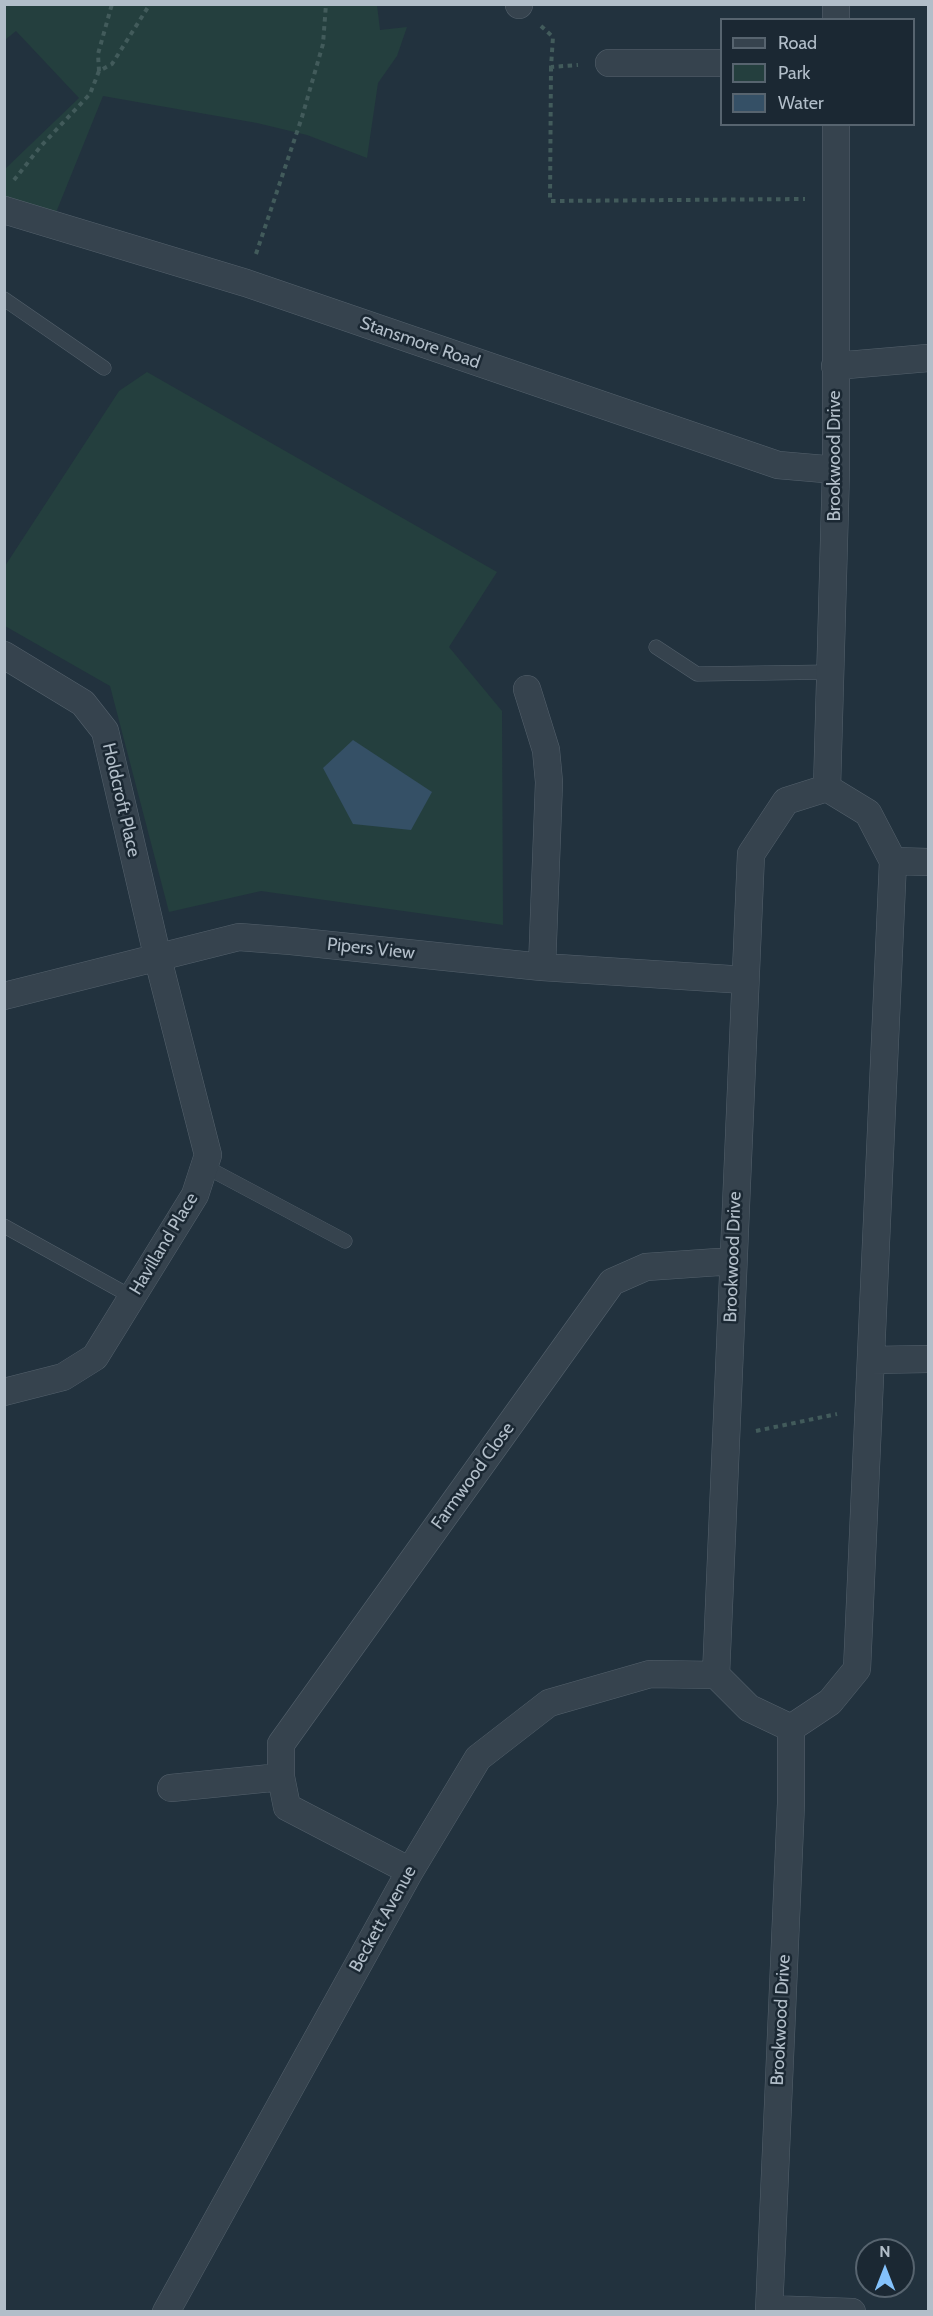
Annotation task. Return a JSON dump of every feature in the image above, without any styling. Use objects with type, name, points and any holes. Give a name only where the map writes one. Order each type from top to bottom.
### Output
[{"type":"street","points":[[609,63],[720,63]]},
{"type":"street","name":"Brookwood Drive","points":[[716,1675],[751,854],[786,801],[828,788],[836,470],[836,126]]},
{"type":"street","name":"Stansmore Road","points":[[7,197],[246,283],[778,465],[836,470]]},
{"type":"street","points":[[836,366],[928,358]]},
{"type":"street","name":"Holdcroft Place","points":[[4,655],[83,703],[105,731],[158,959]]},
{"type":"street","points":[[527,688],[546,750],[549,782],[542,968]]},
{"type":"street","points":[[716,1675],[749,1708],[791,1728],[830,1702],[857,1669],[893,861],[868,813],[828,788]]},
{"type":"street","points":[[893,861],[928,862]]},
{"type":"street","name":"Pipers View","points":[[4,996],[239,938],[291,941],[542,968],[745,980]]},
{"type":"street","name":"Havilland Place","points":[[4,1392],[63,1377],[95,1357],[195,1195],[208,1155],[158,959]]},
{"type":"street","name":"Farmwood Close","points":[[410,1870],[287,1807],[281,1777],[281,1744],[612,1282],[646,1267],[733,1261]]},
{"type":"street","points":[[872,1360],[928,1359]]},
{"type":"street","name":"Beckett Avenue","points":[[166,2312],[410,1870],[478,1758],[549,1703],[650,1674],[716,1675]]},
{"type":"street","name":"Brookwood Drive","points":[[769,2310],[791,1803],[791,1728]]},
{"type":"street","points":[[171,1788],[281,1777]]},
{"type":"street","points":[[769,2310],[852,2312]]},
{"type":"lane","points":[[4,299],[104,368]]},
{"type":"lane","points":[[656,647],[697,674],[832,672]]},
{"type":"lane","points":[[204,1166],[345,1241]]},
{"type":"lane","points":[[4,1226],[132,1297]]},
{"type":"path","points":[[7,197],[41,146],[90,94],[99,71],[98,54],[112,4]]},
{"type":"path","points":[[99,71],[112,64],[150,4]]},
{"type":"path","points":[[246,283],[302,117],[323,44],[326,4]]},
{"type":"path","points":[[519,5],[553,37],[550,201],[836,199]]},
{"type":"path","points":[[551,67],[609,63]]},
{"type":"path","points":[[726,1437],[870,1407]]},
{"type":"green space","points":[[5,4],[377,5],[380,30],[407,27],[397,56],[378,83],[367,158],[307,135],[257,123],[103,96],[55,215],[5,198],[5,169],[79,98],[16,31],[5,40]]},
{"type":"green space","points":[[147,372],[497,572],[449,647],[502,711],[503,925],[261,891],[169,912],[110,686],[5,626],[5,566],[119,391]]},
{"type":"water","points":[[353,740],[432,792],[411,830],[353,824],[323,768]]}]
